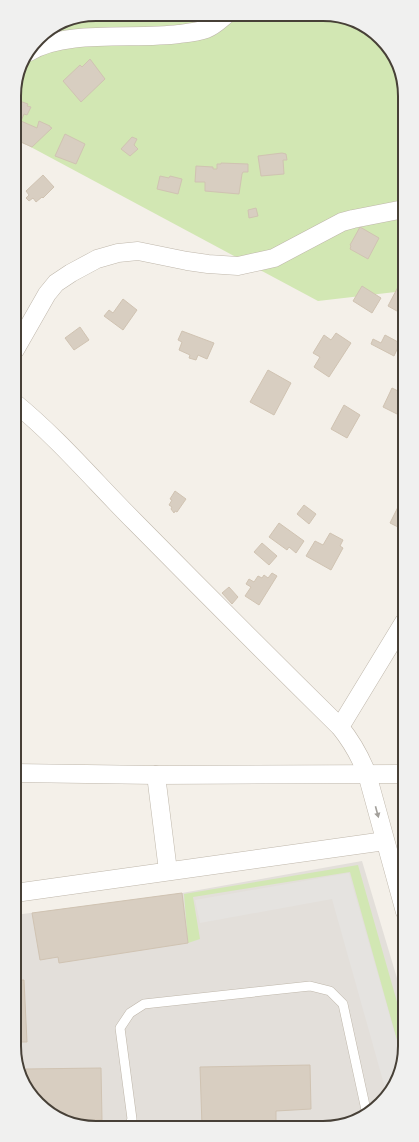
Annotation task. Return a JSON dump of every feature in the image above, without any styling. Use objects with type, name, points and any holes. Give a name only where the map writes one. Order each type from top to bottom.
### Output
[{"type":"street","points":[[41,46],[54,42],[87,38],[162,36],[199,31],[207,29],[219,21]]},
{"type":"street","points":[[21,340],[47,294],[56,283],[97,259],[118,253],[138,251],[187,261],[238,266],[274,258],[342,222],[353,218],[398,210]]},
{"type":"street","points":[[21,408],[60,443],[163,550],[340,727],[354,746],[367,774],[398,887]]},
{"type":"street","points":[[340,727],[398,632]]},
{"type":"street","points":[[21,774],[398,774]]},
{"type":"street","points":[[156,775],[168,872]]},
{"type":"street","points":[[21,892],[385,841]]},
{"type":"lane","points":[[131,1121],[120,1028],[130,1013],[144,1004],[310,986],[330,991],[343,1004],[365,1107]]},
{"type":"shaded area","points":[[362,861],[398,982],[398,1051],[395,1065],[388,1083],[376,1099],[360,1111],[337,1120],[96,1121],[82,1120],[72,1117],[50,1105],[43,1099],[31,1083],[22,1060],[21,914],[182,893]]},
{"type":"shaded area","points":[[349,873],[398,1045],[395,1065],[385,1088],[332,899],[200,923],[195,900]]},
{"type":"green space","points":[[323,21],[337,22],[347,25],[356,29],[376,43],[390,63],[397,82],[398,91],[398,292],[318,301],[21,142],[22,82],[31,59],[43,43],[59,31],[82,22]]},
{"type":"green space","points":[[358,865],[398,1005],[398,1044],[350,872],[193,897],[200,939],[188,943],[184,894]]},
{"type":"building","points":[[90,59],[105,79],[81,102],[63,81],[80,65],[82,67]]},
{"type":"building","points":[[21,102],[31,107],[27,115],[24,114],[21,121]]},
{"type":"building","points":[[21,121],[37,128],[39,121],[52,128],[32,147],[21,142]]},
{"type":"building","points":[[65,134],[85,144],[76,164],[55,156]]},
{"type":"building","points":[[132,137],[137,139],[134,145],[138,149],[130,156],[121,149]]},
{"type":"building","points":[[282,153],[286,154],[287,160],[283,160],[284,174],[261,176],[258,156]]},
{"type":"building","points":[[217,164],[248,164],[248,172],[243,172],[242,174],[239,194],[205,191],[205,182],[195,182],[196,166],[213,167],[213,169],[217,169]]},
{"type":"building","points":[[43,175],[54,187],[43,198],[42,197],[36,202],[33,198],[29,201],[26,198],[29,195],[26,191]]},
{"type":"building","points":[[160,176],[169,178],[170,176],[182,179],[178,194],[157,189]]},
{"type":"building","points":[[256,208],[258,216],[249,218],[248,210]]},
{"type":"building","points":[[360,227],[379,238],[368,259],[350,249],[350,245]]},
{"type":"building","points":[[362,286],[381,298],[372,313],[353,301]]},
{"type":"building","points":[[398,287],[398,312],[388,306]]},
{"type":"building","points":[[123,299],[137,310],[123,330],[104,316],[109,310],[113,313]]},
{"type":"building","points":[[80,327],[89,340],[74,350],[65,338]]},
{"type":"building","points":[[182,331],[214,343],[207,359],[198,355],[196,360],[189,358],[190,355],[179,350],[182,342],[178,340]]},
{"type":"building","points":[[336,333],[351,343],[329,377],[314,367],[320,357],[313,353],[324,335],[331,340]]},
{"type":"building","points":[[385,335],[398,342],[398,347],[394,356],[371,344],[373,339],[381,343]]},
{"type":"building","points":[[268,370],[291,383],[274,415],[250,402]]},
{"type":"building","points":[[392,388],[398,391],[398,414],[383,407]]},
{"type":"building","points":[[344,405],[360,415],[347,438],[331,429]]},
{"type":"building","points":[[175,491],[186,499],[177,512],[175,511],[174,513],[171,509],[172,507],[169,505],[172,500],[170,499]]},
{"type":"building","points":[[304,505],[316,514],[309,524],[297,514]]},
{"type":"building","points":[[398,507],[398,527],[390,523]]},
{"type":"building","points":[[279,523],[304,541],[296,553],[289,547],[287,550],[269,537]]},
{"type":"building","points":[[330,533],[343,540],[340,546],[343,548],[331,570],[306,556],[315,541],[323,545]]},
{"type":"building","points":[[262,543],[277,556],[269,565],[254,552]]},
{"type":"building","points":[[272,573],[277,576],[259,605],[245,596],[251,587],[246,584],[249,579],[254,582],[258,576],[262,578],[264,575],[268,578]]},
{"type":"building","points":[[229,587],[238,597],[232,604],[222,593]]},
{"type":"building","points":[[182,893],[188,943],[59,963],[58,957],[40,960],[32,913]]},
{"type":"building","points":[[21,980],[24,980],[27,1042],[21,1042]]},
{"type":"building","points":[[310,1065],[311,1109],[276,1111],[276,1121],[202,1121],[200,1067]]},
{"type":"building","points":[[101,1068],[102,1120],[82,1120],[63,1113],[50,1105],[43,1099],[31,1083],[26,1069]]}]
